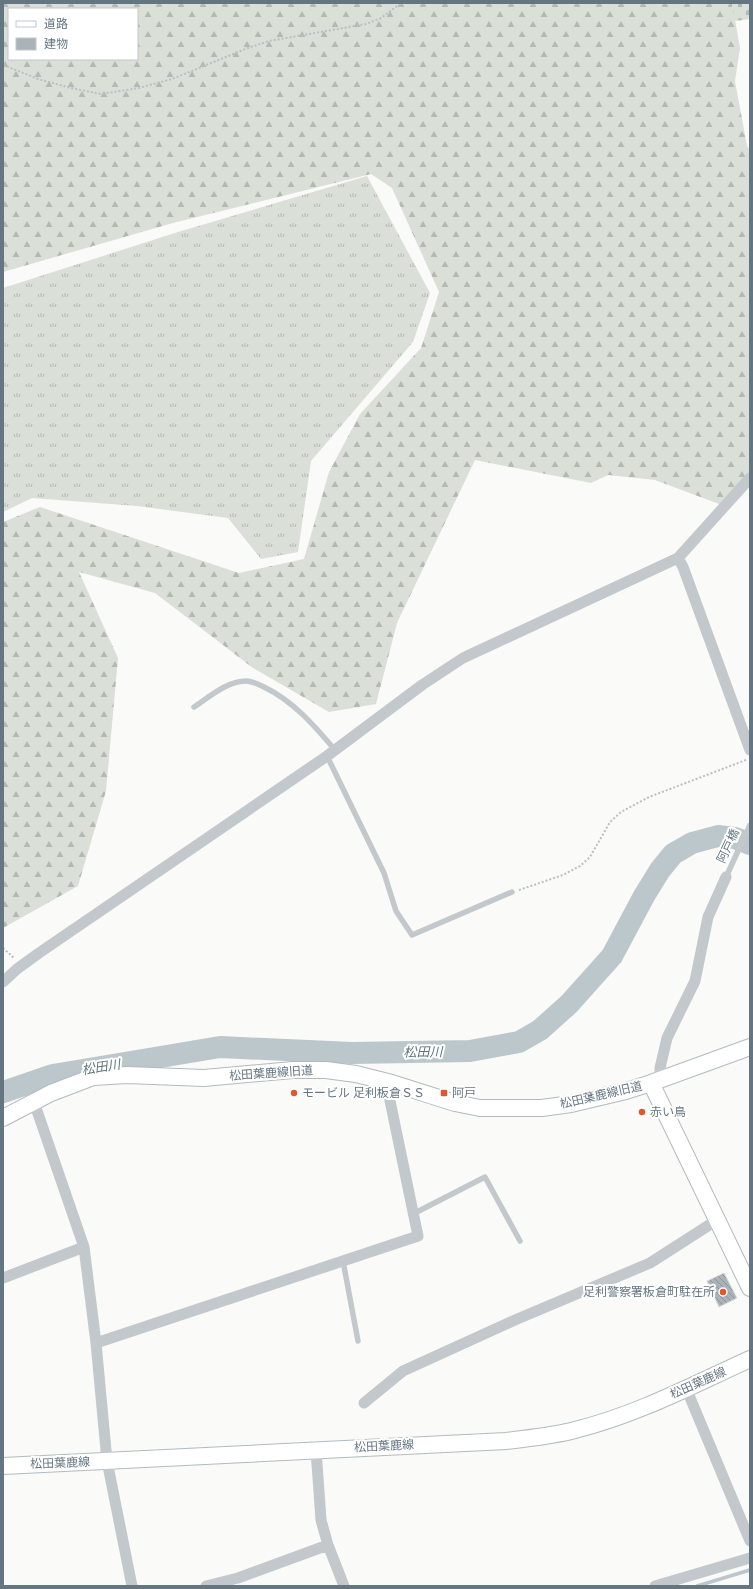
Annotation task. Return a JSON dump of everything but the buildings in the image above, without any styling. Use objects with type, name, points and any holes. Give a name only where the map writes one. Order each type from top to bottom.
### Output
[{"type":"street","points":[[3,982],[22,966],[125,892],[331,753],[422,685],[463,658],[678,558],[750,478]]},
{"type":"street","points":[[678,558],[684,567],[750,750]]},
{"type":"street","points":[[726,877],[708,917],[695,981],[667,1038],[655,1082],[717,1220],[750,1288]]},
{"type":"street","name":"松田葉鹿線旧道","points":[[3,1118],[51,1093],[93,1077],[127,1075],[204,1078],[293,1070],[326,1070],[356,1074],[392,1083],[468,1106],[480,1108],[542,1108],[571,1104],[626,1091],[655,1082],[750,1047]]},
{"type":"street","points":[[96,1343],[418,1236],[389,1096],[392,1083]]},
{"type":"street","points":[[34,1102],[84,1247],[96,1343],[107,1461],[132,1586]]},
{"type":"street","points":[[364,1403],[403,1371],[515,1320],[650,1264],[717,1220]]},
{"type":"street","points":[[3,1278],[84,1247]]},
{"type":"street","name":"松田葉鹿線","points":[[3,1466],[506,1441],[542,1437],[575,1430],[644,1408],[750,1359]]},
{"type":"street","points":[[686,1388],[750,1541]]},
{"type":"street","points":[[316,1450],[321,1520],[328,1545],[344,1586]]},
{"type":"street","points":[[206,1586],[238,1578],[328,1545]]},
{"type":"street","points":[[655,1586],[750,1558]]},
{"type":"lane","points":[[194,707],[224,688],[245,681],[254,682],[270,690],[301,712],[331,753],[384,873],[396,911],[412,935],[512,892]]},
{"type":"lane","name":"阿戸橋","points":[[726,877],[750,825]]},
{"type":"lane","points":[[413,1214],[485,1178],[520,1241]]},
{"type":"lane","points":[[343,1261],[358,1341]]},
{"type":"path","points":[[3,62],[5,66],[38,79],[101,94],[108,93],[139,88],[172,79],[248,48],[269,42],[366,24],[381,18],[401,3]]},
{"type":"path","points":[[512,892],[563,875],[580,866],[590,857],[610,822],[621,812],[649,798],[750,759]]},
{"type":"path","points":[[3,948],[22,966]]},
{"type":"green space","points":[[3,3],[732,3],[740,48],[735,81],[747,146],[750,150],[750,483],[719,504],[655,480],[608,475],[591,483],[475,460],[397,623],[376,704],[329,712],[253,668],[155,593],[79,572],[118,658],[106,791],[78,886],[3,928],[3,522],[40,507],[239,573],[304,559],[329,472],[360,414],[421,348],[439,292],[392,188],[371,174],[173,223],[3,272]]},
{"type":"green space","points":[[732,3],[750,3],[750,19],[735,21]]},
{"type":"green space","points":[[367,176],[430,293],[413,342],[311,461],[298,552],[261,559],[228,518],[137,506],[32,498],[3,512],[3,288],[178,232]]},
{"type":"waterway","name":"松田川","points":[[3,1092],[53,1075],[220,1047],[352,1053],[470,1051],[519,1042],[540,1030],[569,1004],[612,956],[644,896],[660,870],[673,854],[692,843],[718,836],[735,838],[750,844]]},
{"type":"waterway","points":[[697,1586],[750,1570]]},
{"type":"place","name":"モービル 足利板倉ＳＳ","points":[[294,1093]]},
{"type":"place","name":"阿戸","points":[[444,1093]]},
{"type":"place","name":"赤い鳥","points":[[642,1112]]},
{"type":"place","name":"足利警察署板倉町駐在所","points":[[723,1292]]}]
